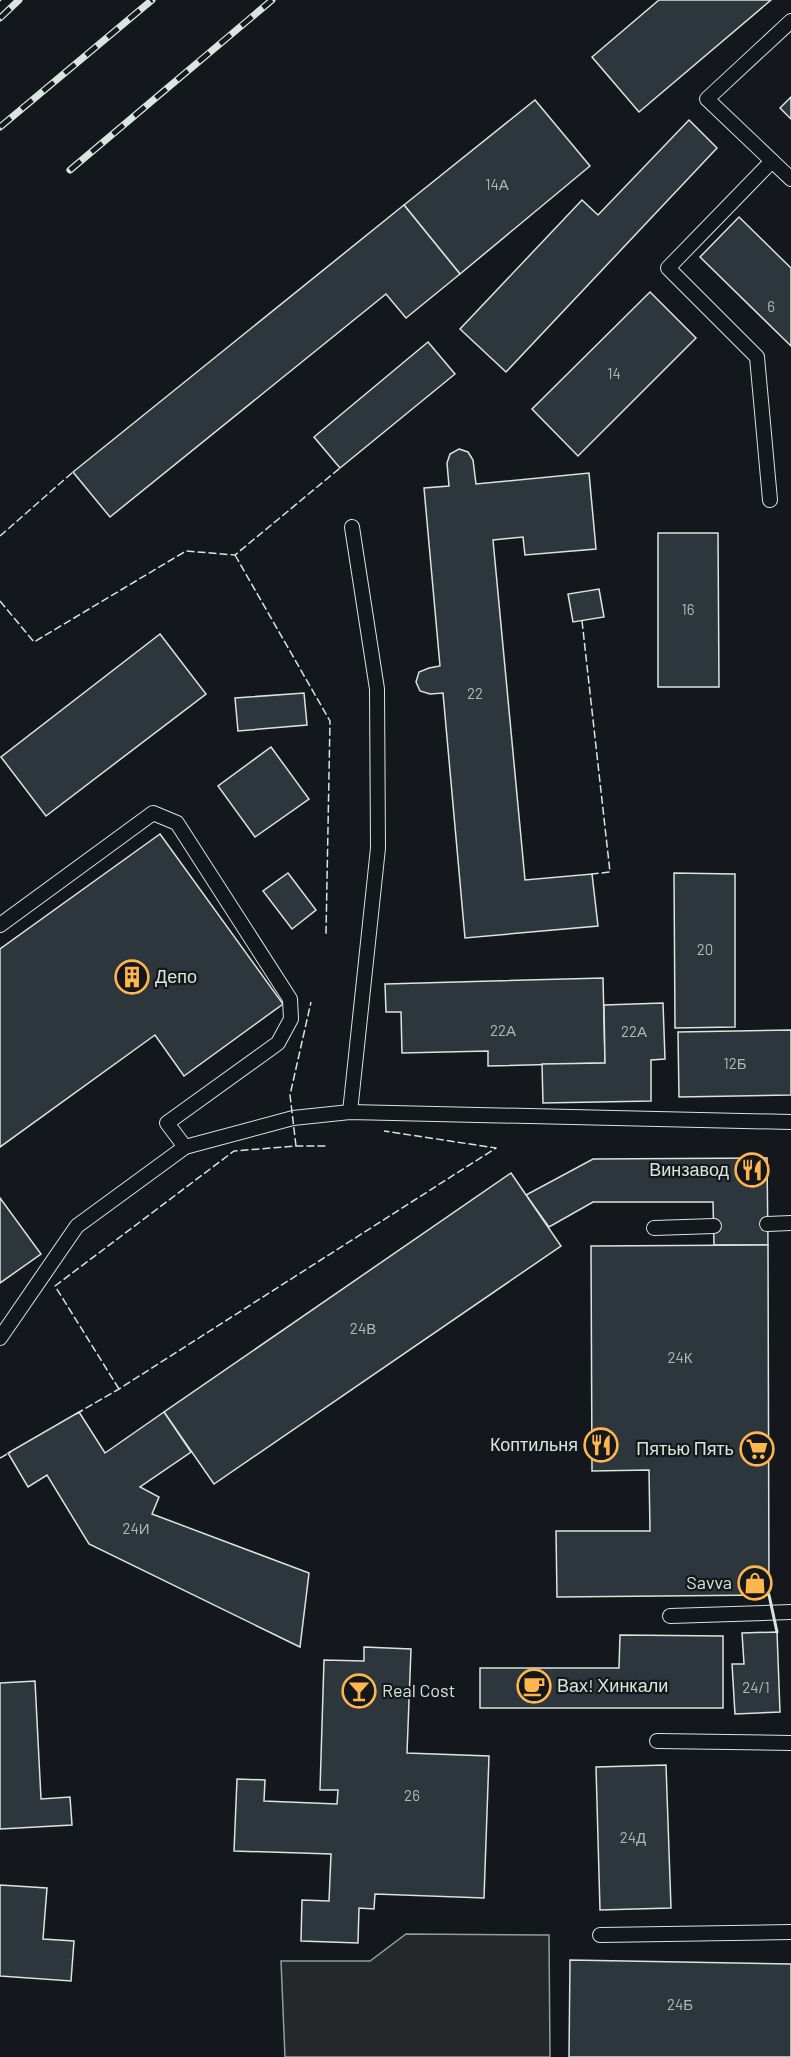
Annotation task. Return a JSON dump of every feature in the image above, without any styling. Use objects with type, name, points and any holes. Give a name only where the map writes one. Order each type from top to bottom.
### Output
[{"type":"lane","points":[[791,21],[707,99],[791,179]]},
{"type":"lane","points":[[770,500],[757,357],[668,268],[772,161]]},
{"type":"lane","points":[[350,1112],[378,848],[377,690],[352,527]]},
{"type":"lane","points":[[0,925],[153,813],[177,823],[290,999],[291,1019],[278,1043],[167,1123],[185,1147]]},
{"type":"lane","points":[[0,1338],[77,1226],[185,1147],[293,1118],[350,1112],[791,1122]]},
{"type":"lane","points":[[767,1224],[791,1223]]},
{"type":"lane","points":[[654,1228],[714,1226]]},
{"type":"lane","points":[[670,1616],[791,1612]]},
{"type":"lane","points":[[657,1741],[791,1743]]},
{"type":"lane","points":[[600,1935],[791,1932]]},
{"type":"shaded area","points":[[406,1934],[549,1935],[550,2057],[285,2057],[281,1961],[370,1961]]},
{"type":"building","points":[[659,0],[771,0],[639,112],[592,57]]},
{"type":"building","points":[[791,97],[791,119],[780,108]]},
{"type":"building","points":[[535,100],[590,166],[460,274],[404,205]]},
{"type":"building","points":[[689,120],[717,148],[506,372],[460,329],[582,200],[598,215]]},
{"type":"building","points":[[404,205],[460,274],[406,318],[386,294],[110,517],[73,472]]},
{"type":"building","points":[[739,217],[791,268],[791,346],[700,257]]},
{"type":"building","points":[[650,292],[696,338],[578,456],[532,409]]},
{"type":"building","points":[[428,342],[455,374],[340,468],[314,437]]},
{"type":"building","points":[[459,449],[468,452],[473,460],[476,484],[589,473],[596,549],[525,555],[523,537],[493,540],[525,880],[592,874],[598,926],[465,938],[443,693],[430,694],[420,691],[416,682],[419,672],[440,666],[424,488],[449,486],[447,463],[450,454]]},
{"type":"building","points":[[658,533],[718,533],[719,687],[658,687]]},
{"type":"building","points":[[599,589],[604,617],[573,622],[568,594]]},
{"type":"building","points":[[160,634],[206,694],[46,816],[1,757]]},
{"type":"building","points":[[304,693],[307,725],[238,731],[235,698]]},
{"type":"building","points":[[271,747],[309,799],[255,837],[218,786]]},
{"type":"building","name":"Депо","points":[[160,834],[283,1004],[184,1076],[155,1035],[0,1147],[0,949]]},
{"type":"building","points":[[288,873],[316,910],[292,929],[263,891]]},
{"type":"building","points":[[674,873],[735,874],[735,1027],[675,1028]]},
{"type":"building","points":[[603,978],[605,1063],[488,1066],[488,1051],[402,1053],[401,1012],[386,1012],[385,984]]},
{"type":"building","points":[[663,1003],[665,1059],[651,1060],[651,1101],[543,1103],[542,1064],[605,1063],[604,1005]]},
{"type":"building","points":[[791,1030],[791,1095],[679,1097],[678,1032]]},
{"type":"building","points":[[767,1158],[768,1245],[714,1245],[713,1202],[593,1202],[549,1227],[526,1195],[593,1159]]},
{"type":"building","points":[[511,1173],[561,1246],[214,1484],[164,1412]]},
{"type":"building","points":[[0,1198],[41,1254],[0,1283]]},
{"type":"building","points":[[768,1245],[769,1595],[557,1597],[556,1531],[650,1531],[649,1470],[592,1471],[591,1246]]},
{"type":"building","points":[[79,1412],[105,1453],[164,1412],[191,1452],[140,1487],[159,1497],[152,1514],[309,1573],[300,1647],[89,1544],[47,1475],[28,1487],[8,1453]]},
{"type":"building","points":[[777,1632],[780,1712],[735,1714],[732,1664],[744,1664],[742,1633]]},
{"type":"building","points":[[620,1635],[723,1636],[723,1708],[480,1708],[480,1668],[619,1668]]},
{"type":"building","points":[[364,1647],[411,1649],[407,1753],[489,1756],[484,1898],[375,1894],[374,1909],[359,1908],[358,1943],[301,1941],[302,1900],[329,1901],[331,1854],[234,1851],[237,1779],[265,1780],[264,1801],[337,1804],[338,1790],[320,1790],[324,1660],[364,1661]]},
{"type":"building","points":[[35,1681],[41,1799],[70,1797],[72,1825],[0,1829],[0,1683]]},
{"type":"building","points":[[666,1765],[671,1908],[600,1910],[596,1767]]},
{"type":"building","points":[[0,1885],[47,1888],[43,1939],[74,1941],[71,1981],[0,1976]]},
{"type":"building","points":[[570,1960],[791,1964],[791,2057],[569,2057]]},
{"type":"railway","points":[[0,18],[19,0]]},
{"type":"railway","points":[[0,127],[152,0]]},
{"type":"railway","points":[[70,170],[272,0]]},
{"type":"fence","points":[[0,601],[34,642],[186,551],[235,555],[340,468]]},
{"type":"fence","points":[[0,536],[73,472]]},
{"type":"fence","points":[[235,555],[330,721],[326,934]]},
{"type":"fence","points":[[582,621],[610,872],[592,874]]},
{"type":"fence","points":[[296,1146],[290,1095],[311,1002]]},
{"type":"fence","points":[[76,1414],[119,1389],[496,1148],[384,1131]]},
{"type":"fence","points":[[119,1389],[55,1286],[234,1151],[326,1146]]},
{"type":"fence","points":[[0,1458],[11,1452]]},
{"type":"wall","points":[[769,1595],[777,1632]]},
{"type":"place","name":"Депо","points":[[132,977]]},
{"type":"place","name":"Винзавод","points":[[752,1170]]},
{"type":"place","name":"Коптильня","points":[[601,1445]]},
{"type":"place","name":"Пятью Пять","points":[[757,1449]]},
{"type":"place","name":"Savva","points":[[755,1583]]},
{"type":"place","name":"Вах! Хинкали","points":[[534,1686]]},
{"type":"place","name":"Real Cost","points":[[359,1691]]}]
